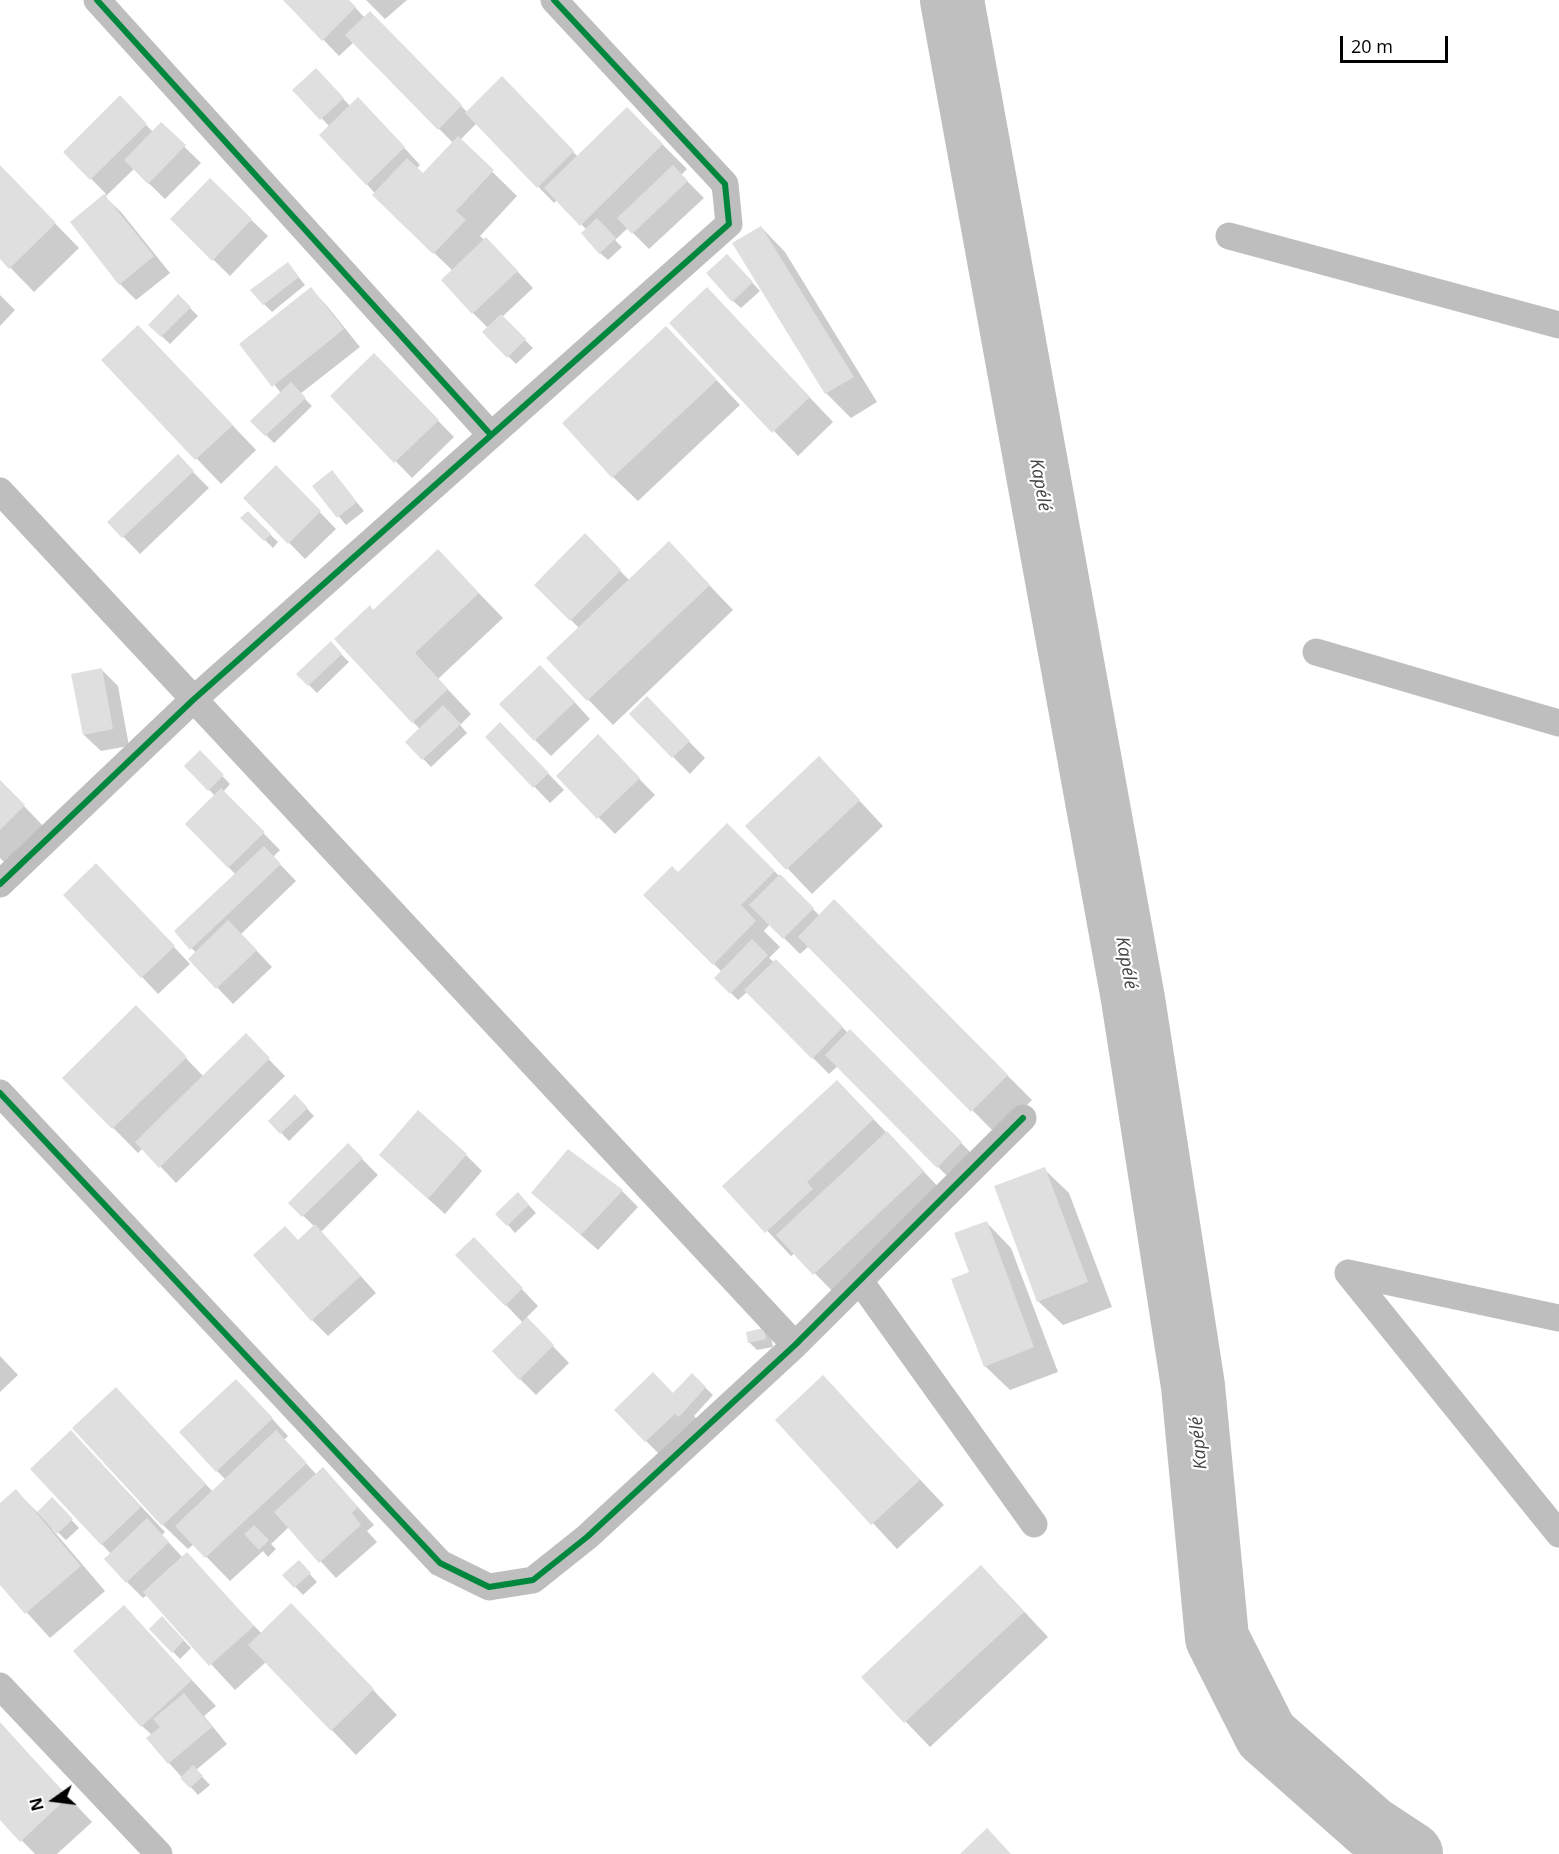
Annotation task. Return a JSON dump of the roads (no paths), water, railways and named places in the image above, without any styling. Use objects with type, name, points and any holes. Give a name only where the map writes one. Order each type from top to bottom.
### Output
[{"type":"street","points":[[97,0],[492,435]]},
{"type":"street","points":[[0,884],[193,700],[729,224],[726,184],[554,0]]},
{"type":"street","points":[[1228,236],[1559,325]]},
{"type":"street","points":[[0,491],[795,1346]]},
{"type":"street","points":[[1316,652],[1559,723]]},
{"type":"street","points":[[0,1093],[440,1563],[489,1587],[533,1580],[587,1537],[795,1346],[1023,1118]]},
{"type":"street","points":[[1559,1318],[1348,1273],[1559,1534]]},
{"type":"street","points":[[860,1281],[1034,1524]]},
{"type":"street","points":[[0,1686],[159,1854]]},
{"type":"waterway","name":"Kapélé","points":[[952,0],[1133,999],[1193,1386],[1217,1638],[1266,1735],[1370,1827],[1411,1854]]}]
